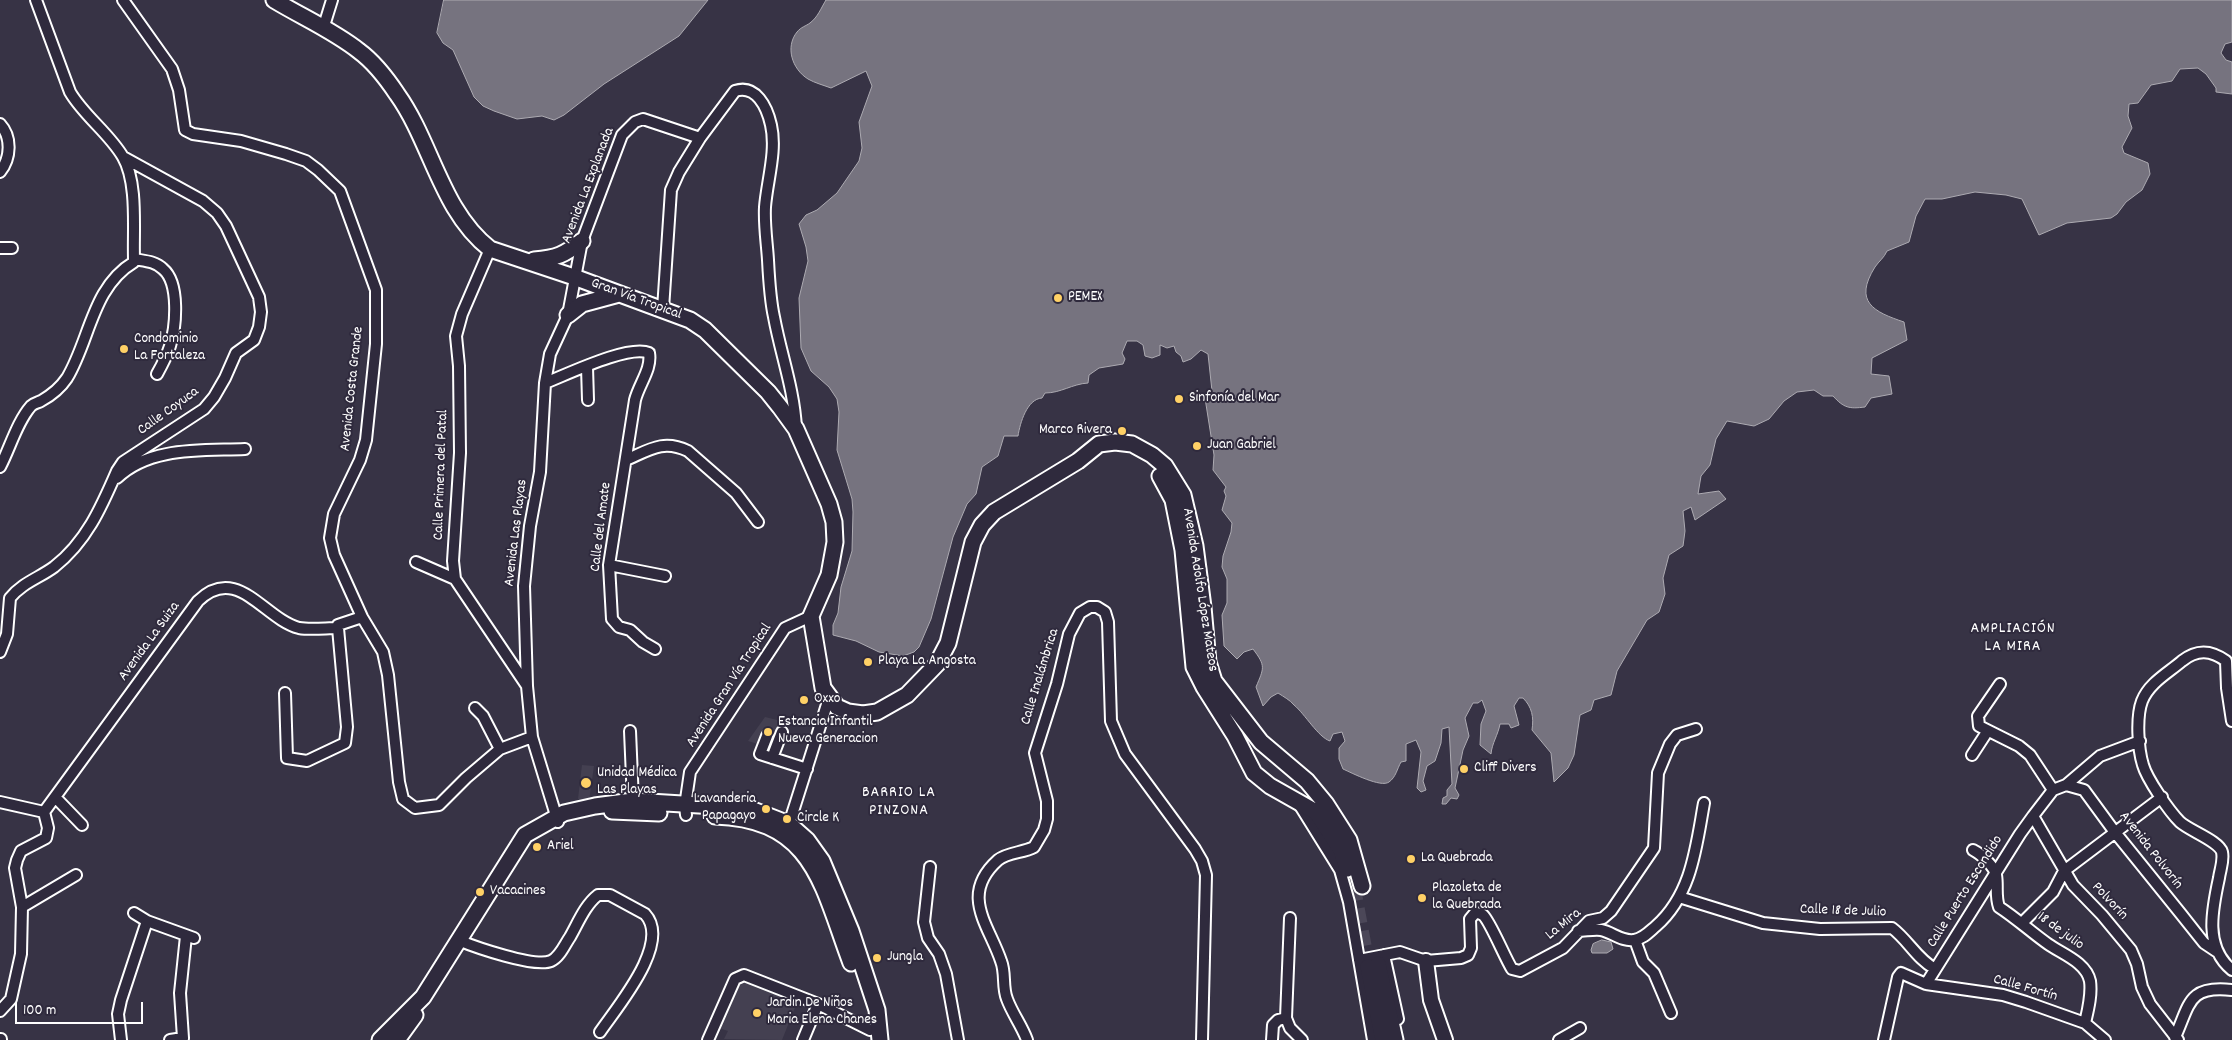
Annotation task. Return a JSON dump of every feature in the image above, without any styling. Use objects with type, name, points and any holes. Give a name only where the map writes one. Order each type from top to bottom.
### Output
[{"type":"main road","name":"Gran Vía Tropical","points":[[274,0],[360,51],[393,88],[413,122],[456,209],[471,231],[490,249],[574,277],[690,320],[705,330],[768,392],[796,429],[829,504],[834,522],[835,542],[829,575],[811,616]]},
{"type":"main road","points":[[525,260],[553,259],[564,255],[582,241]]},
{"type":"main road","points":[[568,315],[582,304],[619,294]]},
{"type":"main road","name":"Avenida Adolfo López Mateos","points":[[829,698],[838,707],[848,712],[863,714],[877,712],[907,695],[937,664],[948,643],[973,542],[982,525],[994,512],[1078,461],[1099,444],[1128,443],[1152,455],[1169,471],[1183,495],[1195,546],[1208,662],[1214,681],[1261,742],[1307,781],[1326,804],[1349,840],[1357,886],[1342,850],[1316,812],[1270,786],[1254,773],[1235,736],[1204,688],[1194,667],[1183,550],[1173,500],[1167,486],[1158,474],[1132,453],[1102,452],[1078,461]]},
{"type":"main road","points":[[811,616],[823,688],[829,698]]},
{"type":"main road","points":[[380,1040],[423,997],[518,854],[527,845],[557,820],[574,810],[633,801],[767,825],[799,847],[814,867],[858,979],[875,1034]]},
{"type":"main road","points":[[557,820],[611,811],[748,808],[789,824],[807,840],[822,861],[833,883],[877,1010],[875,1034]]},
{"type":"main road","points":[[396,1040],[412,1020],[460,942]]},
{"type":"main road","points":[[1372,962],[1383,1040]]},
{"type":"main road","points":[[1372,962],[1395,1040]]},
{"type":"street","points":[[0,467],[25,414],[33,404],[58,388],[66,380],[84,344],[96,306],[124,268],[134,262],[132,181],[123,157],[70,92],[36,0]]},
{"type":"street","name":"Avenida Costa Grande","points":[[123,0],[172,69],[179,90],[184,130],[192,134],[241,141],[296,157],[318,170],[340,191],[376,290],[376,344],[366,440],[360,460],[334,514],[330,538],[334,556],[362,617],[383,652],[399,782],[403,799],[416,808],[439,805],[466,778],[500,749],[532,737]]},
{"type":"street","points":[[323,29],[332,0]]},
{"type":"street","points":[[663,309],[671,190],[679,172],[700,138],[735,91],[743,88],[750,90],[760,98],[766,110],[773,141],[765,209],[770,285],[774,317],[787,365],[795,407],[796,429]]},
{"type":"street","name":"Avenida La Explanada","points":[[574,277],[582,241],[622,135],[628,128],[643,119],[700,138]]},
{"type":"street","points":[[0,124],[10,143],[7,157],[0,172]]},
{"type":"street","name":"Calle Coyuca","points":[[0,652],[7,634],[10,598],[21,587],[53,567],[78,543],[95,521],[123,462],[189,420],[214,397],[236,353],[254,340],[259,327],[261,312],[259,297],[226,226],[217,212],[203,201],[123,157]]},
{"type":"street","points":[[0,248],[12,248]]},
{"type":"street","name":"Calle Primera del Patal","points":[[455,579],[453,561],[460,453],[459,366],[456,336],[462,314],[490,249]]},
{"type":"street","points":[[134,259],[150,262],[162,268],[170,277],[174,291],[170,346],[157,374]]},
{"type":"street","name":"Avenida Las Playas","points":[[557,820],[532,737],[527,686],[524,586],[530,526],[540,472],[545,383],[550,354],[568,315],[574,277]]},
{"type":"street","name":"Calle del Amate","points":[[545,383],[615,356],[636,351],[648,353],[650,366],[639,386],[635,400],[610,565],[612,619],[619,626],[630,630],[642,642],[655,649]]},
{"type":"street","points":[[587,366],[588,400]]},
{"type":"street","points":[[626,460],[663,445],[680,447],[688,451],[736,493],[758,522]]},
{"type":"street","points":[[111,484],[134,464],[172,452],[245,449]]},
{"type":"street","points":[[416,562],[455,579],[527,686]]},
{"type":"street","points":[[610,565],[665,576]]},
{"type":"street","name":"Avenida La Suiza","points":[[44,812],[198,601],[208,592],[221,588],[238,589],[299,628],[338,628],[338,625],[362,617]]},
{"type":"street","name":"Calle Inalámbrica","points":[[1027,1040],[1006,997],[1004,967],[986,929],[978,898],[984,881],[998,860],[1004,856],[1034,847],[1044,830],[1047,819],[1047,801],[1035,752],[1057,684],[1069,634],[1080,613],[1090,607],[1105,612],[1108,622],[1111,721],[1125,754],[1202,861],[1206,874],[1202,1040]]},
{"type":"street","name":"Avenida Gran Vía Tropical","points":[[685,810],[690,772],[785,628],[811,616]]},
{"type":"street","points":[[285,693],[288,758],[307,761],[344,743],[347,727],[338,628]]},
{"type":"street","points":[[2230,967],[2216,951],[2213,935],[2213,906],[2223,858],[2221,850],[2216,844],[2194,833],[2179,821],[2162,797],[2143,764],[2138,722],[2143,700],[2156,681],[2188,656],[2201,652],[2217,654],[2226,661],[2227,688],[2232,721]]},
{"type":"street","points":[[2000,684],[1978,716],[1979,726],[1987,732],[2019,746],[2030,754],[2054,790]]},
{"type":"street","points":[[789,824],[829,698]]},
{"type":"street","points":[[475,708],[483,716],[500,749]]},
{"type":"street","name":"La Mira","points":[[1426,961],[1462,958],[1468,955],[1472,948],[1470,919],[1475,913],[1483,915],[1487,921],[1512,969],[1520,970],[1563,948],[1589,921],[1603,918],[1611,911],[1654,848],[1658,773],[1670,744],[1677,735],[1696,729]]},
{"type":"street","points":[[630,732],[633,765],[633,801]]},
{"type":"street","points":[[772,758],[782,732]]},
{"type":"street","points":[[1972,755],[1987,732]]},
{"type":"street","points":[[767,736],[760,754],[808,769]]},
{"type":"street","points":[[2034,816],[2054,790],[2066,785],[2100,756],[2140,741]]},
{"type":"street","name":"Avenida Polvorín","points":[[2066,785],[2084,790],[2114,832],[2204,943],[2216,951]]},
{"type":"street","points":[[55,797],[82,825]]},
{"type":"street","points":[[2022,923],[2053,892],[2064,871],[2162,797]]},
{"type":"street","points":[[1296,799],[1340,870],[1349,902],[1402,1040]]},
{"type":"street","points":[[0,802],[44,812],[48,828],[46,838],[21,852],[15,868],[22,907],[21,954],[10,999],[0,1011]]},
{"type":"street","points":[[1578,931],[1600,930],[1628,941],[1644,936],[1663,920],[1680,897],[1694,858],[1704,802]]},
{"type":"street","name":"Polvorín","points":[[2034,816],[2073,885],[2102,915],[2131,950],[2150,1004],[2176,1038]]},
{"type":"street","name":"Calle Puerto Escondido","points":[[1926,984],[2020,834],[2034,816]]},
{"type":"street","points":[[1973,850],[1983,855],[1996,874]]},
{"type":"street","points":[[930,867],[924,922],[928,938],[939,954],[946,974],[958,1040]]},
{"type":"street","name":"18 de julio","points":[[1996,874],[1996,899],[1999,907],[2049,945],[2073,959],[2085,971],[2090,982],[2089,1006],[2085,1023]]},
{"type":"street","points":[[22,907],[76,875]]},
{"type":"street","points":[[460,942],[494,953],[544,963],[554,960],[563,949],[587,907],[598,895],[610,895],[645,914],[649,919],[653,932],[653,943],[647,960],[600,1032]]},
{"type":"street","name":"Calle 18 de Julio","points":[[1680,897],[1763,923],[1820,929],[1892,928],[1914,952],[1936,969]]},
{"type":"street","points":[[134,914],[147,921],[190,937],[180,993],[182,1038],[170,1040]]},
{"type":"street","points":[[1290,918],[1286,1018],[1290,1028],[1302,1040]]},
{"type":"street","points":[[121,1040],[118,1014],[121,1000],[147,921]]},
{"type":"street","points":[[1635,940],[1643,962],[1654,973],[1671,1013]]},
{"type":"street","points":[[1372,962],[1400,952],[1426,961],[1431,1000],[1445,1040]]},
{"type":"street","points":[[1372,962],[1373,1040]]},
{"type":"street","name":"Calle Fortín","points":[[1884,1040],[1898,977],[1901,973],[1926,984],[2002,995],[2085,1023],[2105,1040]]},
{"type":"street","points":[[708,1040],[735,980],[744,974],[818,1004],[875,1034]]},
{"type":"street","points":[[2176,1038],[2184,1014],[2197,995],[2205,990],[2214,988],[2232,990]]},
{"type":"street","points":[[803,1040],[818,1004]]},
{"type":"street","points":[[1272,1040],[1273,1025],[1278,1020],[1286,1018]]},
{"type":"street","points":[[1559,1040],[1580,1028]]},
{"type":"shaded area","points":[[444,0],[708,0],[679,36],[604,84],[564,115],[554,120],[542,116],[517,119],[483,106],[474,97],[453,50],[443,43],[437,33]]},
{"type":"shaded area","points":[[826,0],[2232,0],[2232,42],[2225,44],[2221,53],[2226,60],[2232,62],[2232,94],[2216,92],[2216,88],[2206,74],[2198,68],[2180,69],[2172,81],[2151,85],[2138,103],[2129,104],[2128,116],[2132,128],[2122,147],[2124,153],[2148,163],[2150,174],[2142,190],[2126,202],[2117,214],[2111,218],[2067,223],[2039,235],[2022,199],[2006,195],[1975,192],[1942,199],[1925,199],[1916,216],[1909,242],[1887,251],[1875,267],[1866,289],[1870,304],[1884,314],[1904,322],[1907,340],[1872,358],[1871,374],[1889,376],[1892,394],[1871,398],[1865,407],[1855,408],[1847,407],[1833,396],[1823,396],[1814,390],[1797,392],[1784,401],[1769,419],[1754,426],[1727,421],[1716,439],[1710,465],[1701,476],[1698,494],[1719,491],[1726,499],[1695,520],[1691,507],[1683,511],[1685,531],[1683,546],[1669,555],[1663,578],[1665,594],[1659,612],[1647,620],[1617,671],[1611,695],[1594,700],[1591,710],[1580,715],[1574,755],[1568,768],[1554,782],[1551,753],[1532,730],[1532,712],[1523,698],[1519,698],[1514,706],[1519,725],[1511,728],[1509,724],[1500,724],[1491,754],[1480,745],[1481,724],[1486,711],[1482,700],[1478,703],[1473,703],[1465,718],[1469,736],[1463,750],[1455,788],[1459,795],[1457,799],[1451,798],[1446,804],[1442,804],[1443,798],[1447,796],[1447,790],[1452,784],[1449,727],[1442,729],[1441,743],[1435,761],[1427,766],[1423,781],[1426,790],[1421,792],[1417,788],[1421,752],[1416,740],[1406,744],[1406,761],[1401,762],[1395,775],[1389,782],[1380,783],[1366,779],[1343,769],[1339,759],[1339,748],[1345,741],[1342,732],[1333,734],[1330,741],[1325,739],[1292,703],[1278,693],[1271,697],[1263,706],[1256,687],[1262,671],[1260,659],[1253,649],[1244,652],[1237,659],[1224,646],[1222,615],[1227,603],[1227,579],[1222,567],[1232,523],[1222,510],[1226,496],[1224,491],[1226,487],[1213,470],[1214,455],[1205,398],[1212,391],[1208,354],[1201,350],[1191,359],[1183,362],[1174,346],[1167,348],[1160,345],[1160,355],[1152,358],[1145,356],[1143,345],[1137,341],[1127,341],[1122,353],[1125,359],[1123,364],[1099,368],[1089,375],[1088,383],[1056,392],[1045,393],[1042,398],[1037,399],[1028,407],[1020,425],[1018,436],[1004,436],[998,456],[982,467],[976,494],[967,504],[953,537],[931,619],[919,647],[914,652],[903,656],[879,652],[856,641],[833,635],[833,625],[838,613],[841,587],[852,551],[852,499],[837,450],[839,412],[837,399],[829,387],[811,371],[801,348],[799,298],[808,261],[799,224],[806,215],[817,210],[837,193],[859,161],[862,148],[859,122],[872,86],[866,71],[831,88],[808,79],[802,75],[794,64],[791,51],[793,38],[799,30],[815,18]]},
{"type":"shaded area","name":"Estancia Infantil Nueva Generacion","points":[[765,717],[785,722],[774,749],[748,741]]},
{"type":"shaded area","name":"Unidad Médica Las Playas","points":[[582,765],[594,766],[589,801],[578,799]]},
{"type":"shaded area","points":[[1602,940],[1611,942],[1613,949],[1607,953],[1592,953],[1593,944]]},
{"type":"shaded area","name":"Jardin De Niños Maria Elena Chanes","points":[[741,979],[798,1000],[782,1040],[724,1039],[728,1031],[716,1027],[736,981]]},
{"type":"tunnel","points":[[1353,886],[1368,967]]},
{"type":"place","name":"PEMEX","points":[[1058,298]]},
{"type":"place","name":"Condominio La Fortaleza","points":[[124,349]]},
{"type":"place","name":"Sinfonía del Mar","points":[[1179,399]]},
{"type":"place","name":"Marco Rivera","points":[[1122,431]]},
{"type":"place","name":"Juan Gabriel","points":[[1197,446]]},
{"type":"place","name":"Playa La Angosta","points":[[868,662]]},
{"type":"place","name":"Oxxo","points":[[804,700]]},
{"type":"place","name":"Estancia Infantil Nueva Generacion","points":[[768,732]]},
{"type":"place","name":"Cliff Divers","points":[[1464,769]]},
{"type":"place","name":"Unidad Médica Las Playas","points":[[586,783]]},
{"type":"place","name":"Lavanderia Papagayo","points":[[766,809]]},
{"type":"place","name":"Circle K","points":[[787,819]]},
{"type":"place","name":"Ariel","points":[[537,847]]},
{"type":"place","name":"La Quebrada","points":[[1411,859]]},
{"type":"place","name":"Vacacines","points":[[480,892]]},
{"type":"place","name":"Plazoleta de la Quebrada","points":[[1422,898]]},
{"type":"place","name":"Jungla","points":[[877,958]]},
{"type":"place","name":"Jardin De Niños Maria Elena Chanes","points":[[757,1013]]},
{"type":"district","name":"AMPLIACIÓN LA MIRA","points":[[2013,639]]},
{"type":"district","name":"BARRIO LA PINZONA","points":[[899,803]]}]
